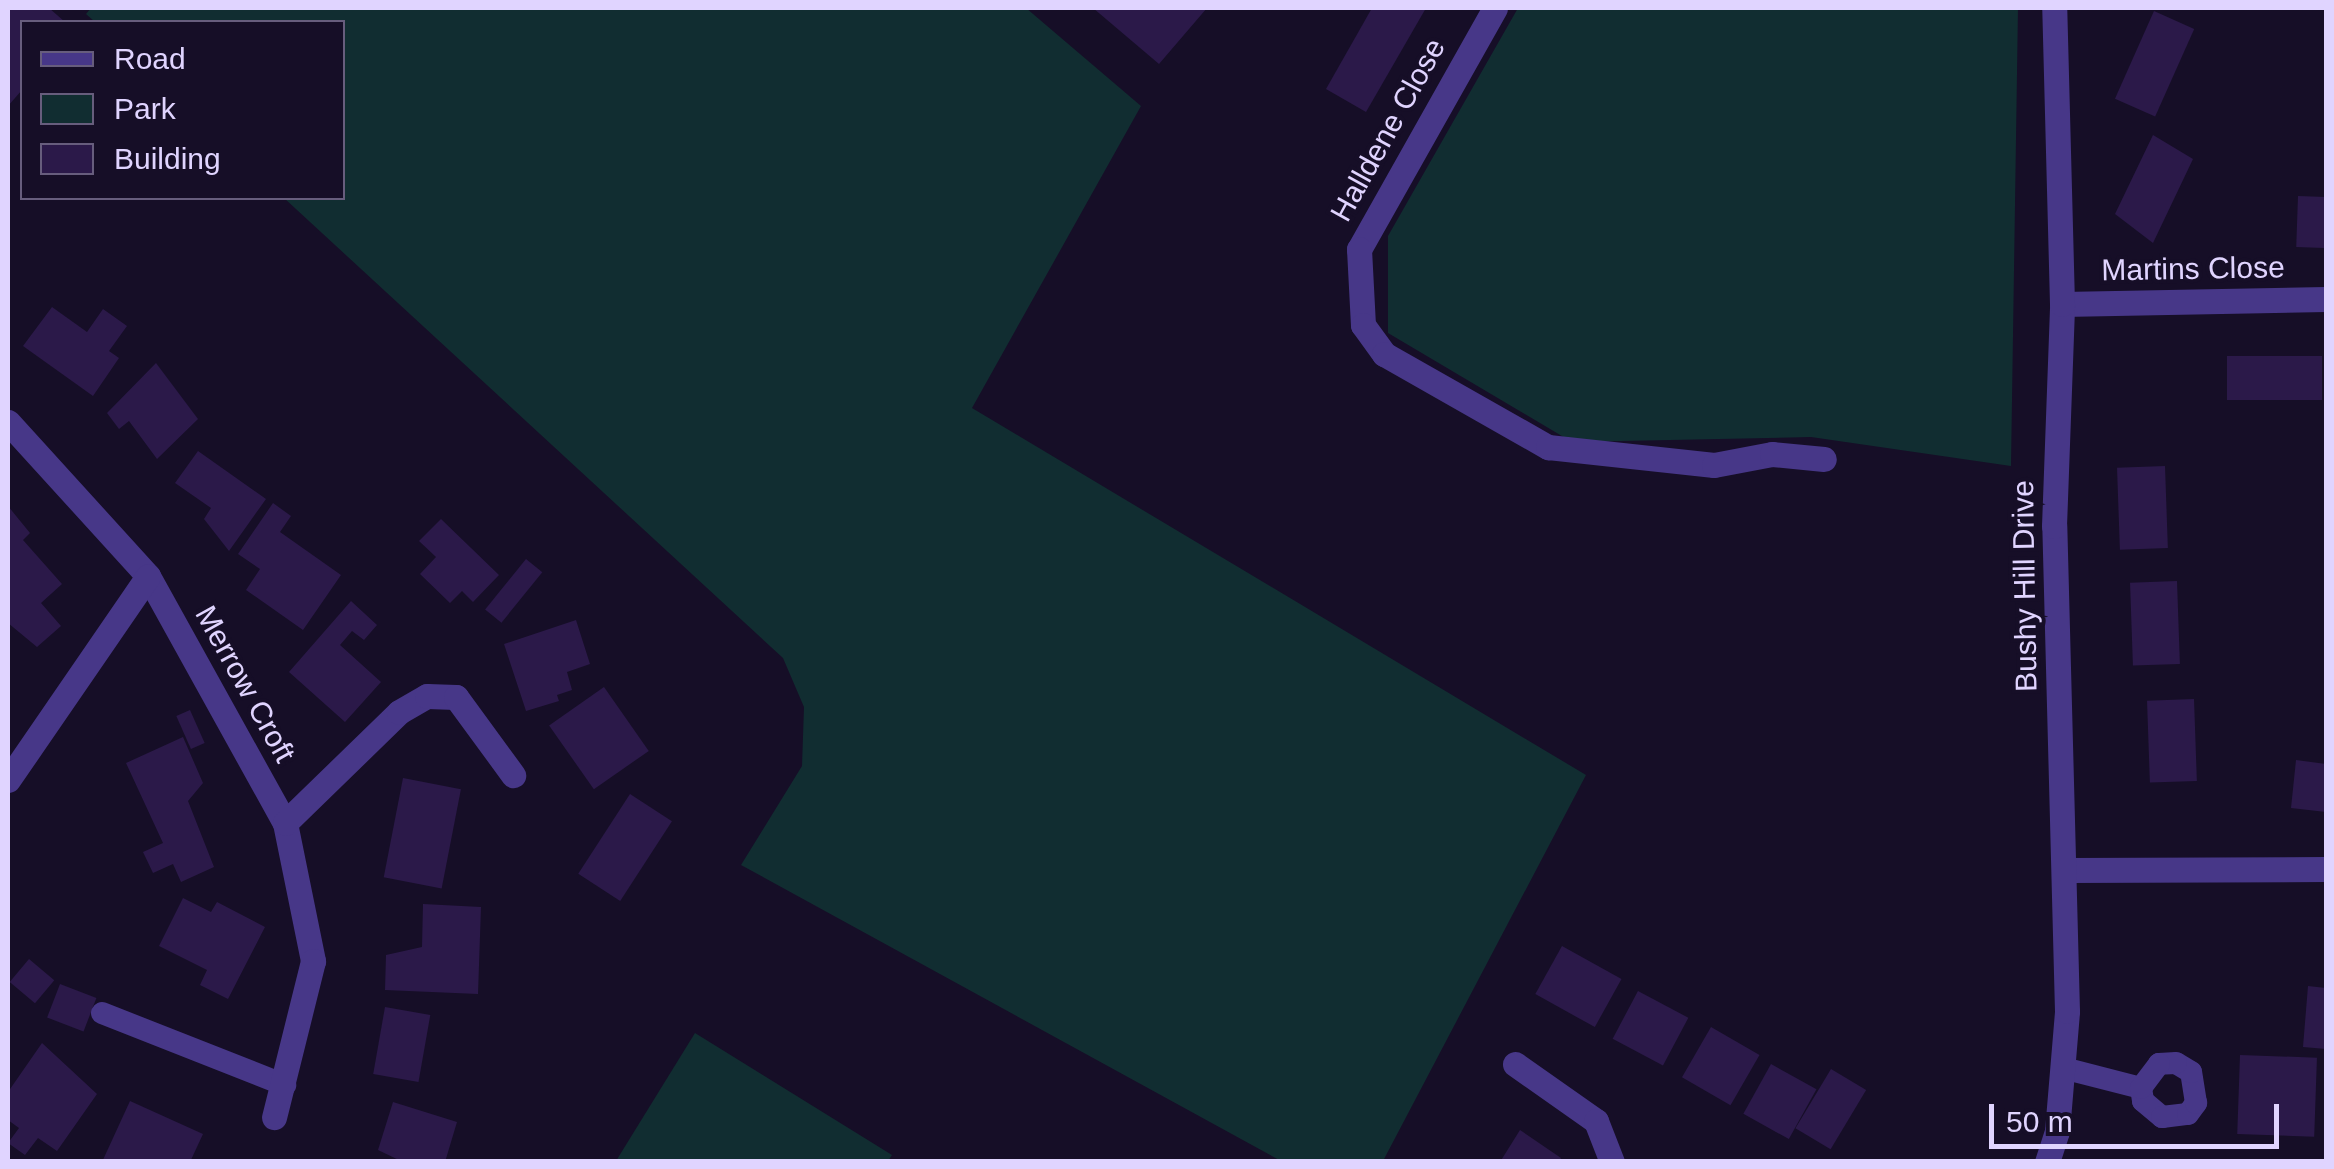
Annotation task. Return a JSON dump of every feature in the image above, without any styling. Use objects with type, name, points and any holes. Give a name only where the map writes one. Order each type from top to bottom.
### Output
[{"type":"street","name":"Halldene Close","points":[[1495,8],[1359,248],[1363,325],[1384,354],[1548,447],[1714,465],[1772,454],[1824,459]]},
{"type":"street","name":"Bushy Hill Drive","points":[[2047,1162],[2063,1068],[2067,870],[2054,526],[2062,304],[2054,8]]},
{"type":"street","name":"Martins Close","points":[[2062,304],[2326,299]]},
{"type":"street","name":"Merrow Croft","points":[[8,422],[148,576],[286,823],[314,961],[274,1117]]},
{"type":"street","points":[[8,780],[148,576]]},
{"type":"street","name":"Merrow Croft","points":[[286,823],[399,712],[427,696],[456,698],[513,774]]},
{"type":"street","points":[[2067,870],[2326,869]]},
{"type":"street","points":[[1515,1064],[1596,1121],[1612,1162]]},
{"type":"lane","points":[[102,1013],[285,1085]]},
{"type":"lane","points":[[2063,1068],[2141,1088]]},
{"type":"green space","points":[[91,8],[1026,8],[1141,106],[972,408],[1586,775],[1383,1161],[1281,1161],[741,865],[802,766],[804,707],[783,658],[286,200],[345,200],[345,20],[93,20],[86,14]]},
{"type":"green space","points":[[1518,8],[2018,8],[2011,466],[1811,437],[1572,442],[1388,333],[1388,236]]},
{"type":"green space","points":[[695,1033],[892,1155],[888,1161],[616,1161]]},
{"type":"building","points":[[8,8],[49,8],[63,20],[20,20],[20,92],[8,106]]},
{"type":"building","points":[[1093,8],[1207,8],[1159,64]]},
{"type":"building","points":[[1372,8],[1426,8],[1366,112],[1326,89]]},
{"type":"building","points":[[2154,11],[2194,29],[2155,117],[2115,99]]},
{"type":"building","points":[[2153,135],[2193,159],[2153,243],[2115,214]]},
{"type":"building","points":[[2298,196],[2326,197],[2324,248],[2296,247]]},
{"type":"building","points":[[52,307],[87,332],[103,309],[127,326],[109,351],[119,358],[93,396],[23,346]]},
{"type":"building","points":[[2227,356],[2322,356],[2322,400],[2227,400]]},
{"type":"building","points":[[156,363],[198,419],[157,459],[129,421],[119,429],[107,413]]},
{"type":"building","points":[[198,451],[266,499],[229,551],[204,519],[211,508],[175,483]]},
{"type":"building","points":[[2165,466],[2168,548],[2120,550],[2117,468]]},
{"type":"building","points":[[273,503],[291,516],[280,532],[341,575],[303,630],[246,590],[260,569],[238,554]]},
{"type":"building","points":[[8,506],[30,533],[23,540],[62,584],[41,603],[61,626],[37,647],[8,623]]},
{"type":"building","points":[[441,519],[499,575],[473,602],[462,591],[450,603],[420,574],[436,557],[419,541]]},
{"type":"building","points":[[526,559],[542,572],[501,623],[485,610]]},
{"type":"building","points":[[2177,581],[2180,664],[2133,666],[2130,583]]},
{"type":"building","points":[[351,601],[377,625],[364,640],[352,631],[340,645],[381,682],[345,722],[289,672]]},
{"type":"building","points":[[576,620],[590,664],[567,672],[572,690],[557,695],[559,701],[526,711],[504,644]]},
{"type":"building","points":[[604,687],[649,751],[594,789],[549,725]]},
{"type":"building","points":[[2194,699],[2197,781],[2150,783],[2147,701]]},
{"type":"building","points":[[190,710],[205,743],[191,749],[176,716]]},
{"type":"building","points":[[183,737],[203,783],[188,801],[214,867],[181,882],[173,864],[153,873],[143,852],[163,843],[126,763]]},
{"type":"building","points":[[2296,760],[2326,764],[2326,812],[2291,808]]},
{"type":"building","points":[[403,778],[461,789],[442,888],[384,877]]},
{"type":"building","points":[[630,794],[672,821],[620,901],[578,874]]},
{"type":"building","points":[[183,898],[211,912],[217,902],[265,927],[228,999],[200,985],[207,970],[159,946]]},
{"type":"building","points":[[423,904],[481,907],[478,994],[385,990],[386,955],[422,947]]},
{"type":"building","points":[[1562,946],[1621,979],[1595,1027],[1535,994]]},
{"type":"building","points":[[29,959],[54,980],[35,1003],[10,982]]},
{"type":"building","points":[[60,984],[96,998],[84,1032],[47,1018]]},
{"type":"building","points":[[2308,986],[2326,988],[2326,1049],[2303,1047]]},
{"type":"building","points":[[1638,991],[1688,1018],[1663,1065],[1613,1039]]},
{"type":"building","points":[[385,1007],[430,1015],[418,1082],[373,1074]]},
{"type":"building","points":[[1711,1027],[1759,1055],[1730,1105],[1682,1077]]},
{"type":"building","points":[[42,1043],[97,1094],[57,1151],[38,1138],[25,1155],[8,1143],[19,1128],[8,1120],[8,1092]]},
{"type":"building","points":[[2240,1055],[2317,1058],[2314,1137],[2237,1134]]},
{"type":"building","points":[[1771,1064],[1816,1089],[1789,1139],[1743,1114]]},
{"type":"building","points":[[1831,1069],[1866,1090],[1831,1149],[1795,1128]]},
{"type":"building","points":[[130,1101],[203,1134],[190,1162],[102,1162]]},
{"type":"building","points":[[393,1102],[457,1122],[445,1162],[403,1162],[378,1150]]},
{"type":"building","points":[[1520,1130],[1561,1158],[1559,1162],[1500,1162]]}]
